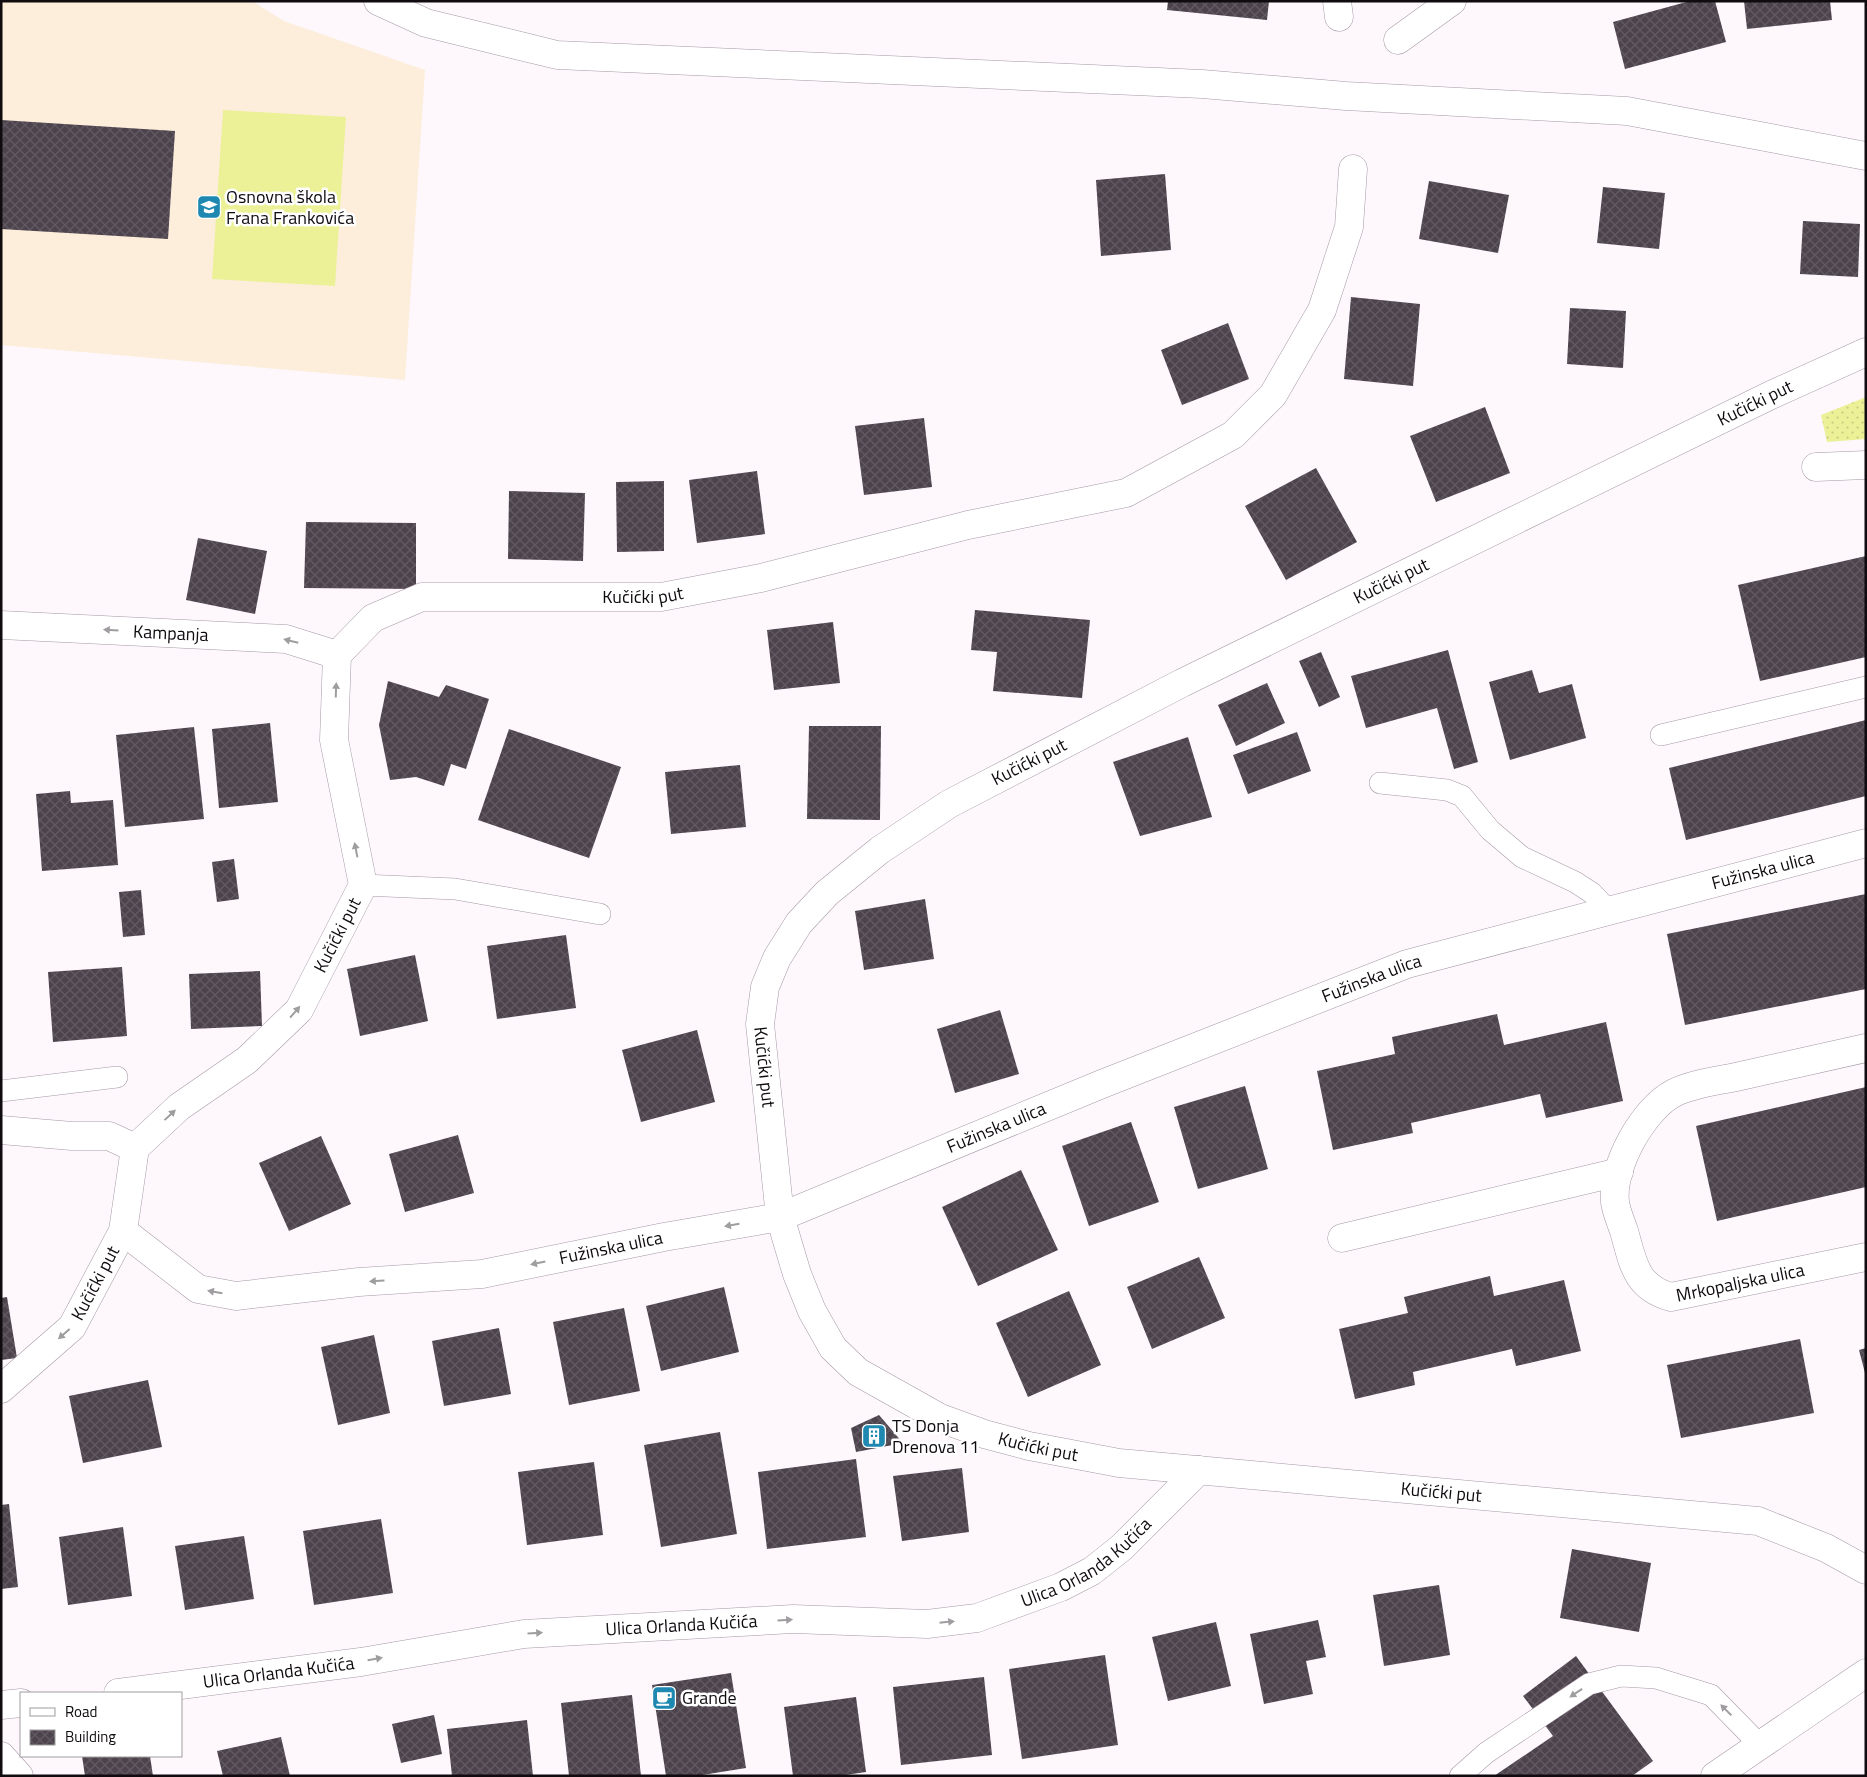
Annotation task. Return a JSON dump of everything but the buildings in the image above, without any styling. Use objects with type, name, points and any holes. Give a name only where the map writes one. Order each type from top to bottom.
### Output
[{"type":"street","points":[[378,1],[426,23],[557,55],[1202,84],[1356,96],[1627,111],[1866,156]]},
{"type":"street","points":[[1398,40],[1452,1]]},
{"type":"street","name":"Kučićki put","points":[[1,1389],[72,1327],[123,1231],[134,1148],[179,1107],[247,1060],[298,1010],[363,886],[334,740],[337,655],[373,618],[422,597],[661,597],[761,578],[968,525],[1126,493],[1233,435],[1273,395],[1322,310],[1349,227],[1352,169]]},
{"type":"street","name":"Kučićki put","points":[[1866,352],[1771,395],[1199,674],[949,804],[880,850],[827,893],[799,923],[777,958],[765,987],[760,1024],[780,1216],[797,1274],[812,1311],[833,1348],[858,1372],[883,1388],[940,1418],[984,1434],[1030,1446],[1119,1463],[1758,1521],[1826,1548],[1866,1570]]},
{"type":"street","points":[[1816,467],[1866,465]]},
{"type":"street","name":"Kampanja","points":[[1,625],[286,639],[337,655]]},
{"type":"street","name":"Fužinska ulica","points":[[123,1231],[198,1289],[236,1296],[359,1282],[482,1274],[664,1237],[780,1216],[1102,1084],[1407,964],[1866,844]]},
{"type":"street","name":"Mrkopaljska ulica","points":[[1866,1048],[1674,1092],[1653,1108],[1633,1137],[1618,1172],[1615,1201],[1636,1272],[1647,1287],[1659,1294],[1671,1297],[1681,1297],[1866,1257]]},
{"type":"street","points":[[1,1130],[72,1136],[109,1136],[134,1148]]},
{"type":"street","points":[[1342,1238],[1618,1172]]},
{"type":"street","name":"Ulica Orlanda Kučića","points":[[126,1692],[361,1662],[524,1634],[793,1620],[926,1624],[977,1618],[1061,1587],[1092,1571],[1121,1548],[1199,1470]]},
{"type":"street","points":[[1714,1776],[1866,1673]]},
{"type":"street","points":[[1,1705],[20,1703]]},
{"type":"street","points":[[1,1756],[19,1776]]},
{"type":"lane","points":[[1661,735],[1866,687]]},
{"type":"lane","points":[[1380,783],[1447,790],[1462,796],[1490,830],[1522,856],[1575,882],[1592,893],[1609,911]]},
{"type":"lane","points":[[363,886],[454,889],[600,914]]},
{"type":"lane","points":[[1,1091],[117,1077]]},
{"type":"lane","points":[[1460,1776],[1486,1753],[1590,1684],[1621,1676],[1656,1678],[1711,1695],[1760,1744]]},
{"type":"shaded area","name":"Osnovna škola Frana Frankovića","points":[[1,1],[252,1],[284,21],[425,70],[405,380],[1,345]]},
{"type":"green space","points":[[223,110],[346,117],[335,286],[212,279]]},
{"type":"green space","points":[[1866,397],[1866,439],[1827,442],[1821,415]]},
{"type":"place","name":"Osnovna škola Frana Frankovića","points":[[209,207]]},
{"type":"place","name":"TS Donja Drenova 11","points":[[874,1436]]},
{"type":"place","name":"Grande","points":[[664,1698]]}]
